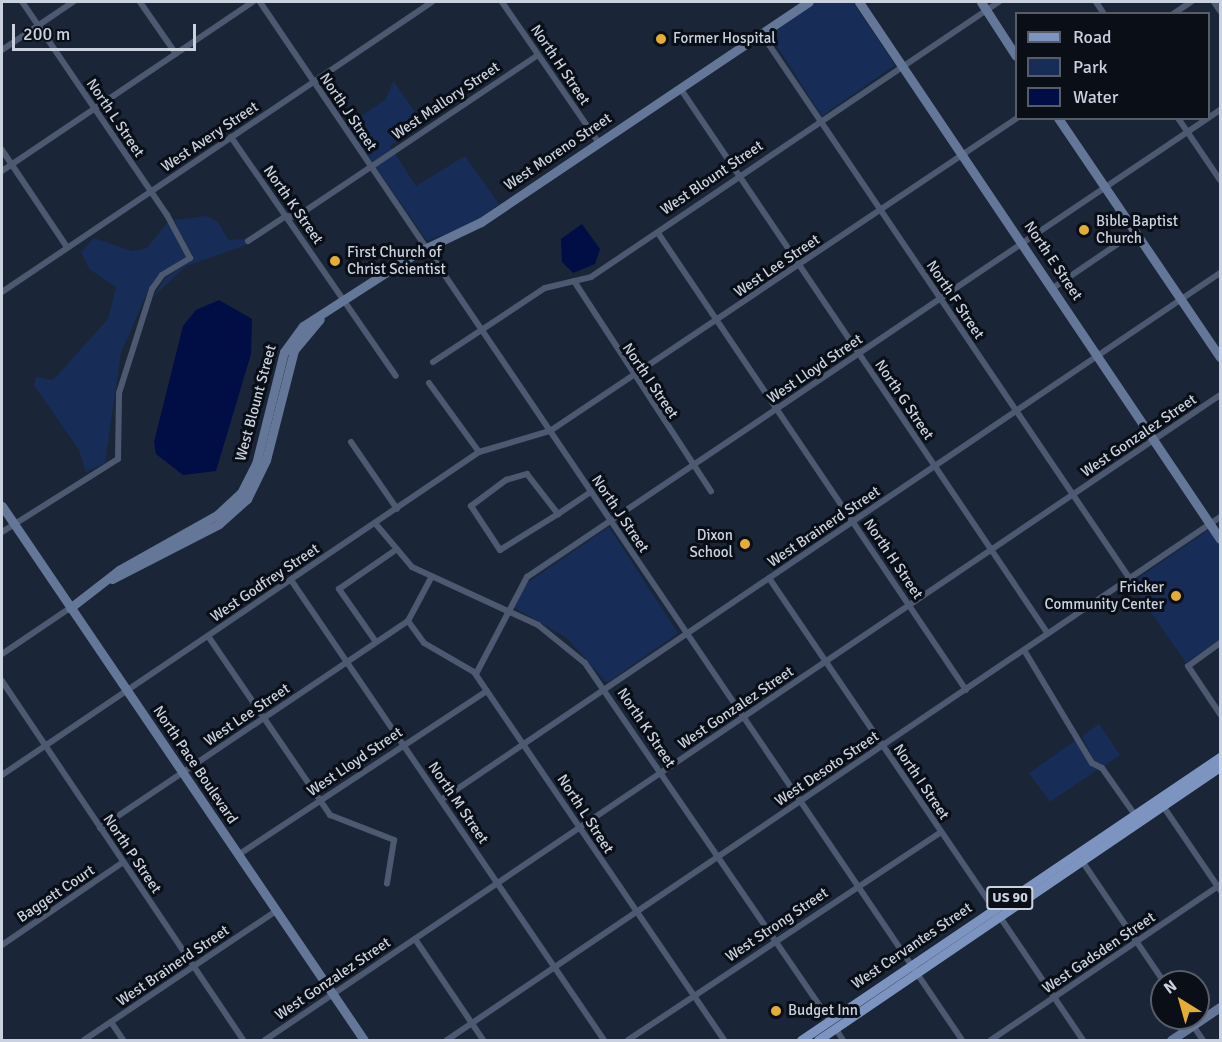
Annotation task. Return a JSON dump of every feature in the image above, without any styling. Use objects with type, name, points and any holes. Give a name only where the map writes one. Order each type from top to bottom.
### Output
[{"type":"main road","name":"West Cervantes Street","points":[[801,1041],[833,1025],[1221,757]]},
{"type":"main road","name":"West Cervantes Street","points":[[997,913],[1082,861],[1221,767]]},
{"type":"main road","points":[[1163,806],[1200,771]]},
{"type":"main road","points":[[1098,850],[1135,815]]},
{"type":"main road","name":"West Cervantes Street","points":[[818,1041],[833,1025]]},
{"type":"street","name":"North L Street","points":[[14,524],[114,462],[120,450],[115,439],[119,393],[152,289],[162,275],[190,258],[150,191],[22,2]]},
{"type":"street","points":[[2,50],[73,2]]},
{"type":"street","points":[[140,2],[176,54]]},
{"type":"street","points":[[2,171],[254,2]]},
{"type":"street","name":"North J Street","points":[[260,2],[962,1041]]},
{"type":"street","name":"West Avery Street","points":[[2,292],[432,2]]},
{"type":"street","name":"North H Street","points":[[502,2],[598,143]]},
{"type":"street","name":"West Moreno Street","points":[[320,319],[426,249],[481,222],[808,2]]},
{"type":"street","name":"North E Street","points":[[859,2],[1221,539]]},
{"type":"street","name":"West Blount Street","points":[[433,362],[545,288],[591,277],[903,66],[984,6],[999,2]]},
{"type":"street","points":[[1176,12],[1191,2]]},
{"type":"street","points":[[1214,2],[1221,10]]},
{"type":"street","points":[[984,6],[1015,53]]},
{"type":"street","name":"North F Street","points":[[761,33],[1130,579]]},
{"type":"street","name":"West Mallory Street","points":[[248,241],[286,216],[296,218],[538,55]]},
{"type":"street","name":"North G Street","points":[[680,88],[1048,634]]},
{"type":"street","name":"West Lee Street","points":[[550,431],[1015,119]]},
{"type":"street","points":[[1059,120],[1221,357]]},
{"type":"street","points":[[1179,120],[1221,180]]},
{"type":"street","name":"West Lloyd Street","points":[[476,674],[507,610],[527,577],[1205,120]]},
{"type":"street","name":"North K Street","points":[[231,137],[396,376]]},
{"type":"street","points":[[2,150],[67,247]]},
{"type":"street","points":[[1053,288],[1135,231]]},
{"type":"street","name":"North H Street","points":[[658,233],[966,690]]},
{"type":"street","name":"West Brainerd Street","points":[[441,800],[1221,273]]},
{"type":"street","name":"North I Street","points":[[574,281],[633,376],[711,491]]},
{"type":"street","name":"West Blount Street","points":[[2,654],[112,579],[119,570],[192,535],[233,501],[260,465],[287,345],[303,326],[320,319]]},
{"type":"street","points":[[429,383],[479,452]]},
{"type":"street","name":"West Gonzalez Street","points":[[265,1041],[1221,395]]},
{"type":"street","name":"West Godfrey Street","points":[[2,775],[479,452],[550,431]]},
{"type":"street","points":[[351,442],[397,509]]},
{"type":"street","points":[[558,514],[530,474],[506,480],[470,509],[500,550],[558,514],[591,492]]},
{"type":"street","name":"North Pace Boulevard","points":[[2,506],[364,1041]]},
{"type":"street","name":"West Desoto Street","points":[[447,1041],[1221,517]]},
{"type":"street","name":"North K Street","points":[[375,523],[394,551],[431,578],[507,610],[563,642],[605,689],[843,1041]]},
{"type":"street","points":[[2,532],[14,524]]},
{"type":"street","points":[[376,642],[339,589],[394,551]]},
{"type":"street","points":[[408,621],[431,578]]},
{"type":"street","name":"North I Street","points":[[769,578],[1083,1041]]},
{"type":"street","name":"North M Street","points":[[291,580],[604,1041]]},
{"type":"street","name":"North L Street","points":[[408,621],[423,643],[445,650],[476,674],[724,1041]]},
{"type":"street","name":"West Lee Street","points":[[100,828],[408,621]]},
{"type":"street","points":[[208,636],[334,818],[394,840],[387,883]]},
{"type":"street","points":[[1221,643],[1188,666],[1221,714]]},
{"type":"street","points":[[1024,650],[1075,731],[1092,763],[1102,768],[1135,815]]},
{"type":"street","name":"North P Street","points":[[2,681],[243,1041]]},
{"type":"street","name":"West Lloyd Street","points":[[238,855],[487,691]]},
{"type":"street","points":[[1163,806],[1220,887]]},
{"type":"street","name":"West Strong Street","points":[[628,1041],[941,832]]},
{"type":"street","points":[[1082,861],[1156,970]]},
{"type":"street","name":"Baggett Court","points":[[2,945],[123,862]]},
{"type":"street","name":"West Gadsden Street","points":[[991,1041],[1220,887]]},
{"type":"street","name":"West Brainerd Street","points":[[84,1041],[276,911]]},
{"type":"street","points":[[415,939],[483,1041]]},
{"type":"street","points":[[111,1022],[123,1041]]},
{"type":"street","points":[[1171,1041],[1182,1030]]},
{"type":"green space","points":[[817,2],[853,2],[895,65],[822,116],[769,34]]},
{"type":"green space","points":[[399,69],[394,82],[423,123],[390,146],[416,186],[465,156],[499,204],[474,223],[427,241],[347,125],[385,100]]},
{"type":"green space","points":[[206,216],[219,223],[228,240],[245,239],[246,245],[186,266],[153,297],[165,278],[194,259],[174,220]]},
{"type":"green space","points":[[168,222],[186,258],[160,273],[149,288],[121,353],[105,463],[86,472],[79,450],[34,385],[36,377],[53,380],[108,319],[116,287],[89,269],[81,252],[94,238],[132,251],[147,248]]},
{"type":"green space","points":[[609,527],[678,633],[607,683],[567,638],[513,607],[527,583]]},
{"type":"green space","points":[[1210,529],[1220,544],[1220,639],[1186,663],[1131,583]]},
{"type":"green space","points":[[1099,724],[1120,755],[1104,766],[1094,761],[1082,736]]},
{"type":"green space","points":[[1076,740],[1097,770],[1050,802],[1029,773]]},
{"type":"water","points":[[582,224],[600,249],[595,264],[573,273],[562,262],[561,239]]},
{"type":"water","points":[[219,300],[252,319],[251,354],[216,471],[183,475],[156,454],[154,442],[183,326],[196,310]]},
{"type":"place","name":"Former Hospital","points":[[661,39]]},
{"type":"place","name":"Bible Baptist Church","points":[[1084,230]]},
{"type":"place","name":"First Church of Christ Scientist","points":[[335,261]]},
{"type":"place","name":"Dixon School","points":[[745,544]]},
{"type":"place","name":"Fricker Community Center","points":[[1176,596]]},
{"type":"place","name":"Budget Inn","points":[[776,1011]]}]
